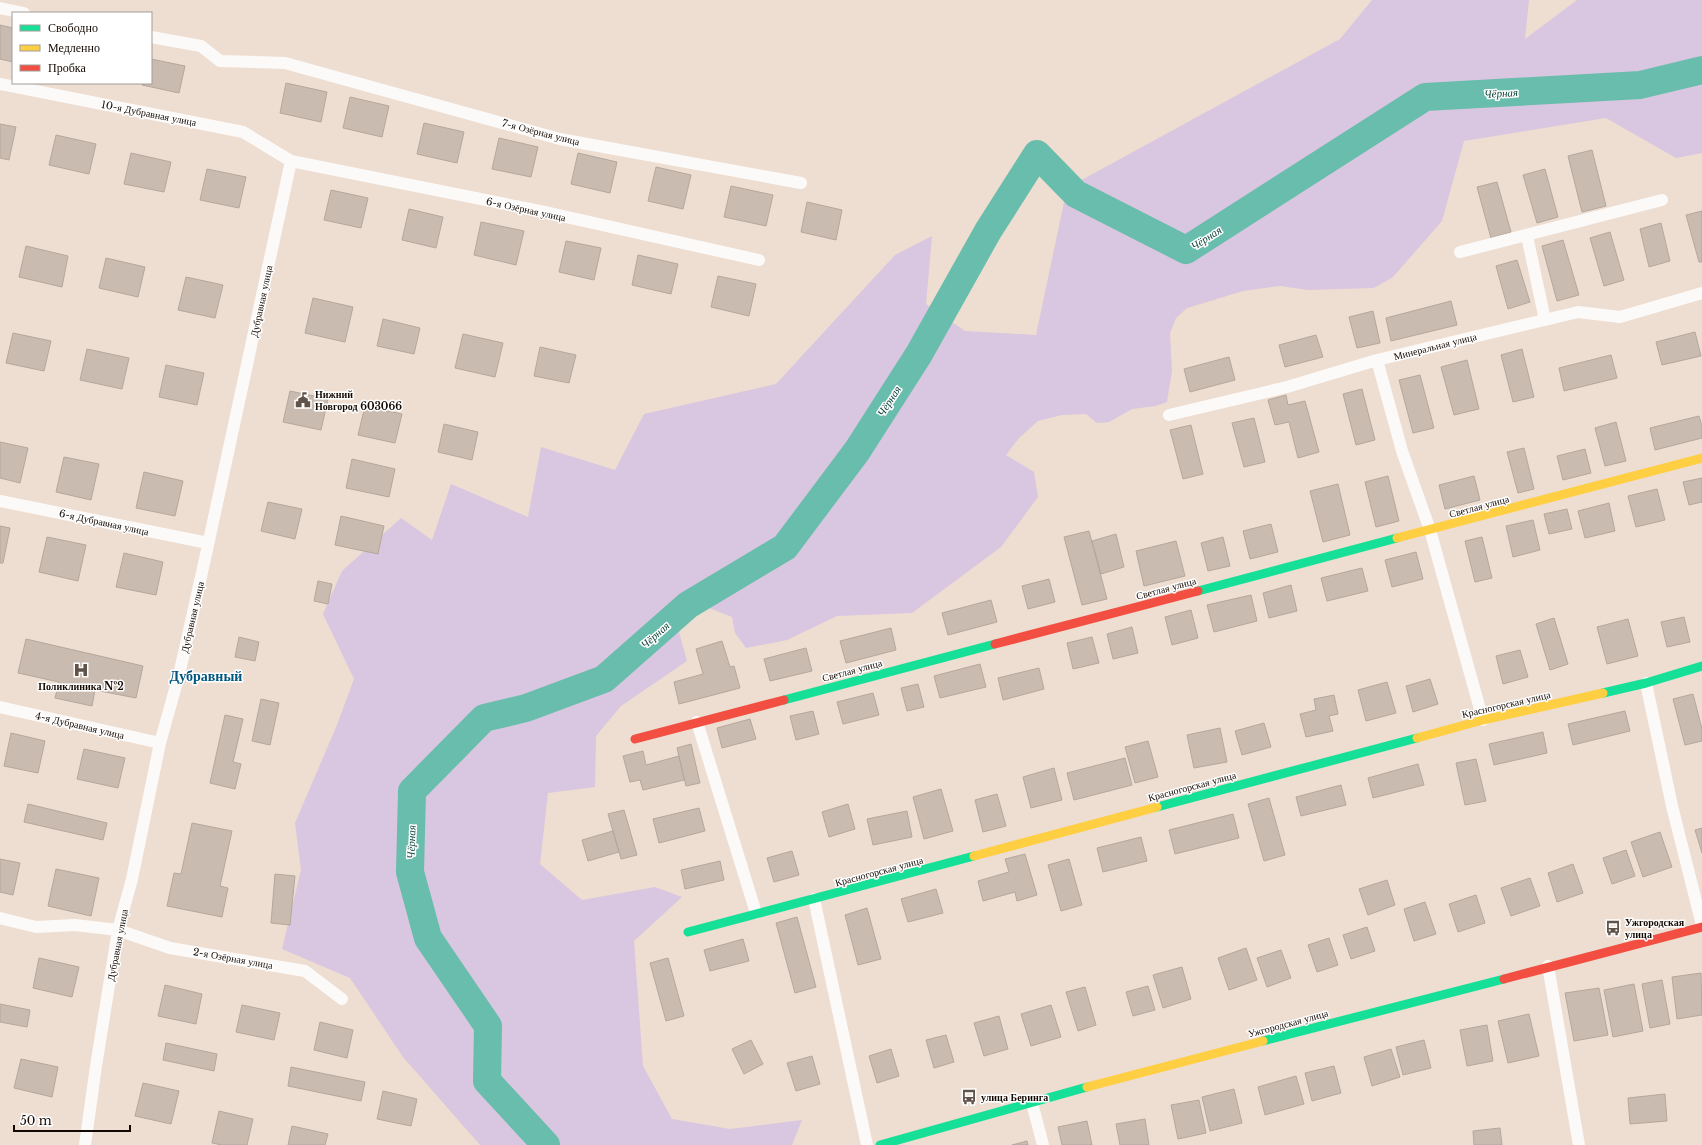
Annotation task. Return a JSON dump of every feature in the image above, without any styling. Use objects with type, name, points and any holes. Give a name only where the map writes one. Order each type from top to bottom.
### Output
[{"type":"street","points":[[0,8],[19,12]]},
{"type":"street","name":"7-я Озёрная улица","points":[[152,37],[201,46],[220,61],[285,63],[560,139],[801,184]]},
{"type":"street","name":"10-я Дубравная улица","points":[[0,84],[243,132],[291,161]]},
{"type":"street","name":"6-я Озёрная улица","points":[[291,161],[540,211],[759,260]]},
{"type":"street","name":"Дубравная улица","points":[[86,1145],[96,1066],[118,930],[132,879],[160,743],[180,669],[291,161]]},
{"type":"street","points":[[1460,252],[1527,236],[1662,200]]},
{"type":"street","points":[[1527,236],[1545,320]]},
{"type":"street","name":"Минеральная улица","points":[[1169,415],[1287,387],[1377,360],[1578,312],[1620,317],[1702,292]]},
{"type":"street","points":[[1377,360],[1402,451],[1430,530],[1483,720]]},
{"type":"street","name":"Светлая улица","points":[[635,739],[1702,458]]},
{"type":"street","name":"6-я Дубравная улица","points":[[0,501],[208,543]]},
{"type":"street","name":"Красногорская улица","points":[[688,932],[1483,720],[1646,683],[1702,666]]},
{"type":"street","points":[[1646,683],[1672,806],[1702,926]]},
{"type":"street","name":"4-я Дубравная улица","points":[[0,707],[160,743]]},
{"type":"street","points":[[697,722],[756,913]]},
{"type":"street","points":[[814,899],[867,1145]]},
{"type":"street","name":"2-я Озёрная улица","points":[[0,918],[36,927],[75,925],[118,930],[170,948],[305,971],[342,999]]},
{"type":"street","name":"Ужгородская улица","points":[[880,1145],[1032,1103],[1702,926]]},
{"type":"street","points":[[1548,966],[1579,1145]]},
{"type":"street","points":[[1032,1103],[1043,1145]]},
{"type":"shaded area","points":[[1372,0],[1529,0],[1525,39],[1577,0],[1702,0],[1702,153],[1676,158],[1606,118],[1464,141],[1442,221],[1393,277],[1374,288],[1308,290],[1280,286],[1243,291],[1187,308],[1176,318],[1170,333],[1172,371],[1167,402],[1156,406],[1132,409],[1109,422],[1097,423],[1086,414],[1062,415],[1038,421],[1019,438],[1006,455],[1034,472],[1038,497],[1001,547],[912,613],[837,616],[787,640],[746,648],[735,633],[732,617],[699,604],[679,632],[687,661],[621,706],[596,736],[595,787],[548,793],[540,864],[582,900],[655,887],[682,897],[634,941],[643,1066],[672,1119],[730,1129],[802,1120],[792,1145],[480,1145],[403,1057],[350,978],[282,949],[301,870],[295,823],[337,725],[354,679],[323,614],[342,571],[401,518],[432,540],[451,484],[528,517],[541,447],[615,470],[644,414],[776,384],[895,255],[932,236],[926,304],[965,331],[1036,335],[1067,188],[1340,39]]},
{"type":"building","points":[[0,25],[12,28],[12,62],[0,59]]},
{"type":"building","points":[[152,59],[185,66],[179,93],[142,85],[152,84]]},
{"type":"building","points":[[286,83],[327,92],[321,122],[280,113]]},
{"type":"building","points":[[350,97],[389,106],[382,137],[343,128]]},
{"type":"building","points":[[424,123],[464,132],[457,163],[417,154]]},
{"type":"building","points":[[0,124],[16,127],[9,160],[0,158]]},
{"type":"building","points":[[56,135],[96,144],[89,174],[49,165]]},
{"type":"building","points":[[499,138],[538,147],[531,177],[492,169]]},
{"type":"building","points":[[1592,150],[1606,206],[1582,212],[1568,156]]},
{"type":"building","points":[[131,153],[171,162],[164,192],[124,184]]},
{"type":"building","points":[[578,153],[617,162],[610,193],[571,184]]},
{"type":"building","points":[[656,167],[691,175],[683,209],[648,201]]},
{"type":"building","points":[[207,169],[246,177],[239,208],[200,200]]},
{"type":"building","points":[[1545,169],[1558,217],[1537,223],[1523,175]]},
{"type":"building","points":[[1497,182],[1511,232],[1491,238],[1477,187]]},
{"type":"building","points":[[731,186],[773,195],[766,226],[724,217]]},
{"type":"building","points":[[331,190],[368,198],[361,228],[324,220]]},
{"type":"building","points":[[807,202],[842,210],[836,240],[801,232]]},
{"type":"building","points":[[409,209],[443,217],[436,248],[402,240]]},
{"type":"building","points":[[1702,211],[1702,262],[1699,262],[1686,215]]},
{"type":"building","points":[[481,222],[524,231],[516,265],[474,255]]},
{"type":"building","points":[[1661,223],[1670,261],[1649,267],[1640,229]]},
{"type":"building","points":[[1610,232],[1624,280],[1604,286],[1590,238]]},
{"type":"building","points":[[1563,240],[1579,295],[1557,301],[1542,246]]},
{"type":"building","points":[[566,241],[601,248],[594,280],[559,272]]},
{"type":"building","points":[[26,246],[68,256],[62,287],[19,277]]},
{"type":"building","points":[[638,255],[678,264],[671,294],[632,285]]},
{"type":"building","points":[[106,258],[145,267],[138,297],[99,288]]},
{"type":"building","points":[[1517,260],[1530,302],[1508,309],[1496,266]]},
{"type":"building","points":[[718,276],[756,284],[749,316],[711,307]]},
{"type":"building","points":[[186,277],[223,285],[215,318],[178,310]]},
{"type":"building","points":[[313,298],[353,307],[345,342],[305,333]]},
{"type":"building","points":[[1451,301],[1457,325],[1391,341],[1386,318]]},
{"type":"building","points":[[1373,311],[1380,343],[1357,348],[1349,317]]},
{"type":"building","points":[[383,319],[420,328],[414,354],[377,346]]},
{"type":"building","points":[[1695,332],[1701,356],[1662,365],[1656,342]]},
{"type":"building","points":[[13,333],[51,341],[44,371],[6,363]]},
{"type":"building","points":[[463,334],[503,343],[495,377],[455,368]]},
{"type":"building","points":[[1316,335],[1323,357],[1285,367],[1279,345]]},
{"type":"building","points":[[540,347],[576,355],[569,383],[534,376]]},
{"type":"building","points":[[87,349],[129,358],[122,389],[80,380]]},
{"type":"building","points":[[1522,349],[1534,397],[1513,402],[1501,355]]},
{"type":"building","points":[[1611,355],[1617,378],[1564,391],[1559,368]]},
{"type":"building","points":[[1229,357],[1235,380],[1190,392],[1184,369]]},
{"type":"building","points":[[1467,360],[1479,409],[1454,415],[1441,367]]},
{"type":"building","points":[[166,365],[204,373],[197,405],[159,397]]},
{"type":"building","points":[[1420,375],[1434,428],[1413,433],[1399,380]]},
{"type":"building","points":[[1362,389],[1375,440],[1356,445],[1343,394]]},
{"type":"building","points":[[290,391],[328,399],[321,430],[283,422]]},
{"type":"building","points":[[1286,395],[1288,405],[1305,401],[1319,452],[1298,458],[1289,422],[1275,425],[1268,400]]},
{"type":"building","points":[[365,406],[402,414],[395,443],[358,435]]},
{"type":"building","points":[[1699,416],[1702,426],[1702,438],[1655,450],[1650,428]]},
{"type":"building","points":[[1254,418],[1265,462],[1244,467],[1232,423]]},
{"type":"building","points":[[1616,422],[1626,461],[1605,466],[1595,428]]},
{"type":"building","points":[[444,424],[478,432],[472,460],[438,452]]},
{"type":"building","points":[[1191,425],[1203,474],[1183,479],[1170,430]]},
{"type":"building","points":[[0,442],[28,448],[20,483],[0,478]]},
{"type":"building","points":[[1524,448],[1534,489],[1518,493],[1507,452]]},
{"type":"building","points":[[1585,449],[1591,473],[1563,480],[1557,456]]},
{"type":"building","points":[[64,457],[99,464],[91,500],[56,492]]},
{"type":"building","points":[[352,459],[395,469],[389,497],[346,488]]},
{"type":"building","points":[[144,472],[183,481],[175,516],[136,508]]},
{"type":"building","points":[[1388,476],[1399,521],[1376,527],[1365,482]]},
{"type":"building","points":[[1474,476],[1480,500],[1445,509],[1439,485]]},
{"type":"building","points":[[1702,478],[1702,502],[1689,505],[1683,482]]},
{"type":"building","points":[[1338,484],[1350,535],[1323,542],[1310,491]]},
{"type":"building","points":[[1657,489],[1665,520],[1636,527],[1628,496]]},
{"type":"building","points":[[268,502],[302,509],[295,539],[261,531]]},
{"type":"building","points":[[1609,503],[1615,531],[1585,538],[1578,511]]},
{"type":"building","points":[[1567,509],[1572,529],[1549,534],[1544,514]]},
{"type":"building","points":[[341,516],[384,526],[378,554],[335,545]]},
{"type":"building","points":[[1533,520],[1540,550],[1513,557],[1506,526]]},
{"type":"building","points":[[1271,524],[1278,552],[1250,559],[1243,531]]},
{"type":"building","points":[[0,526],[10,528],[3,563],[0,563]]},
{"type":"building","points":[[1089,531],[1107,599],[1082,605],[1064,537]]},
{"type":"building","points":[[1116,534],[1124,567],[1101,574],[1092,541]]},
{"type":"building","points":[[47,537],[86,545],[78,581],[39,572]]},
{"type":"building","points":[[1223,537],[1230,566],[1208,571],[1201,543]]},
{"type":"building","points":[[1482,537],[1492,578],[1475,582],[1465,541]]},
{"type":"building","points":[[1176,541],[1185,576],[1144,586],[1136,551]]},
{"type":"building","points":[[1416,552],[1423,579],[1392,587],[1385,560]]},
{"type":"building","points":[[124,553],[163,562],[156,595],[116,587]]},
{"type":"building","points":[[1362,568],[1368,591],[1327,601],[1321,578]]},
{"type":"building","points":[[1049,579],[1055,602],[1028,609],[1022,586]]},
{"type":"building","points":[[318,581],[332,584],[328,604],[314,601]]},
{"type":"building","points":[[1291,585],[1297,611],[1269,618],[1263,593]]},
{"type":"building","points":[[1251,595],[1257,621],[1214,632],[1207,605]]},
{"type":"building","points":[[991,600],[997,622],[948,635],[942,613]]},
{"type":"building","points":[[1191,610],[1198,638],[1172,645],[1165,617]]},
{"type":"building","points":[[1684,617],[1690,642],[1667,647],[1661,622]]},
{"type":"building","points":[[1554,618],[1568,664],[1550,670],[1536,624]]},
{"type":"building","points":[[1628,619],[1638,656],[1607,664],[1597,627]]},
{"type":"building","points":[[1132,627],[1138,653],[1113,659],[1107,634]]},
{"type":"building","points":[[891,628],[896,650],[846,663],[840,641]]},
{"type":"building","points":[[239,637],[259,642],[255,661],[235,657]]},
{"type":"building","points":[[1092,637],[1099,663],[1073,669],[1067,643]]},
{"type":"building","name":"Поликлиника №2","points":[[26,639],[143,666],[136,698],[95,690],[92,706],[55,698],[59,682],[18,673]]},
{"type":"building","points":[[722,641],[730,667],[734,666],[740,688],[679,704],[674,682],[703,674],[696,649]]},
{"type":"building","points":[[806,648],[812,671],[770,681],[764,659]]},
{"type":"building","points":[[1520,650],[1528,677],[1503,684],[1496,656]]},
{"type":"building","points":[[980,664],[986,687],[940,698],[934,676]]},
{"type":"building","points":[[1039,668],[1044,689],[1003,700],[998,678]]},
{"type":"building","points":[[1430,679],[1438,704],[1413,712],[1406,686]]},
{"type":"building","points":[[1387,682],[1396,713],[1366,721],[1358,690]]},
{"type":"building","points":[[918,684],[924,707],[907,711],[901,688]]},
{"type":"building","points":[[873,693],[879,715],[843,724],[837,702]]},
{"type":"building","points":[[1693,694],[1702,729],[1702,741],[1685,745],[1673,699]]},
{"type":"building","points":[[1334,695],[1338,714],[1329,716],[1333,731],[1306,737],[1300,714],[1316,710],[1314,699]]},
{"type":"building","points":[[261,699],[279,703],[270,745],[252,741]]},
{"type":"building","points":[[813,711],[819,734],[796,740],[790,716]]},
{"type":"building","points":[[1625,711],[1630,731],[1573,745],[1568,724]]},
{"type":"building","points":[[225,715],[243,719],[233,762],[241,764],[235,789],[210,783]]},
{"type":"building","points":[[750,719],[756,739],[722,748],[717,728]]},
{"type":"building","points":[[1264,723],[1271,747],[1242,755],[1235,731]]},
{"type":"building","points":[[1220,728],[1227,762],[1194,768],[1187,735]]},
{"type":"building","points":[[1543,732],[1547,753],[1494,765],[1489,744]]},
{"type":"building","points":[[11,733],[45,741],[38,773],[4,766]]},
{"type":"building","points":[[1148,741],[1158,777],[1135,783],[1125,747]]},
{"type":"building","points":[[691,744],[700,783],[686,786],[677,748]]},
{"type":"building","points":[[84,749],[125,758],[118,788],[77,779]]},
{"type":"building","points":[[643,751],[646,765],[679,756],[684,780],[643,790],[640,780],[630,782],[623,756]]},
{"type":"building","points":[[1125,758],[1132,785],[1074,800],[1067,773]]},
{"type":"building","points":[[1476,759],[1486,801],[1465,805],[1456,763]]},
{"type":"building","points":[[1418,764],[1424,785],[1373,798],[1368,778]]},
{"type":"building","points":[[1054,768],[1062,800],[1031,808],[1023,777]]},
{"type":"building","points":[[1341,785],[1346,805],[1301,816],[1296,797]]},
{"type":"building","points":[[941,789],[953,831],[924,839],[913,797]]},
{"type":"building","points":[[997,794],[1006,826],[983,832],[975,800]]},
{"type":"building","points":[[1269,798],[1285,855],[1264,861],[1248,804]]},
{"type":"building","points":[[28,804],[107,823],[103,840],[24,822]]},
{"type":"building","points":[[848,804],[855,829],[829,837],[822,812]]},
{"type":"building","points":[[699,808],[705,831],[659,843],[653,819]]},
{"type":"building","points":[[624,810],[637,855],[621,859],[608,814]]},
{"type":"building","points":[[907,811],[912,837],[873,845],[867,819]]},
{"type":"building","points":[[1233,814],[1239,838],[1175,854],[1169,830]]},
{"type":"building","points":[[192,823],[232,831],[220,886],[228,888],[222,917],[167,906],[174,873],[181,874]]},
{"type":"building","points":[[1702,828],[1702,853],[1695,830]]},
{"type":"building","points":[[613,831],[619,852],[588,861],[582,840]]},
{"type":"building","points":[[1660,832],[1672,867],[1643,877],[1631,842]]},
{"type":"building","points":[[1141,837],[1147,861],[1103,872],[1097,848]]},
{"type":"building","points":[[1626,850],[1635,876],[1612,884],[1603,858]]},
{"type":"building","points":[[792,851],[799,875],[774,882],[767,858]]},
{"type":"building","points":[[1025,854],[1037,895],[1017,901],[1015,892],[983,901],[978,881],[1009,872],[1005,859]]},
{"type":"building","points":[[0,859],[20,863],[13,895],[0,892]]},
{"type":"building","points":[[1069,859],[1082,905],[1061,911],[1048,865]]},
{"type":"building","points":[[720,861],[724,880],[685,889],[681,870]]},
{"type":"building","points":[[1573,864],[1583,893],[1557,902],[1548,873]]},
{"type":"building","points":[[56,869],[99,878],[91,916],[48,906]]},
{"type":"building","points":[[275,874],[295,876],[290,925],[271,923]]},
{"type":"building","points":[[1530,878],[1540,906],[1511,916],[1501,888]]},
{"type":"building","points":[[1387,880],[1395,905],[1368,915],[1359,889]]},
{"type":"building","points":[[936,889],[943,913],[908,922],[901,899]]},
{"type":"building","points":[[1476,895],[1485,923],[1458,932],[1449,904]]},
{"type":"building","points":[[1425,902],[1436,934],[1414,941],[1404,909]]},
{"type":"building","points":[[867,908],[881,959],[858,965],[845,915]]},
{"type":"building","points":[[797,917],[816,987],[795,993],[776,923]]},
{"type":"building","points":[[1367,927],[1375,951],[1351,959],[1343,935]]},
{"type":"building","points":[[1329,938],[1338,965],[1317,972],[1308,945]]},
{"type":"building","points":[[743,939],[749,961],[710,971],[704,950]]},
{"type":"building","points":[[1246,948],[1257,980],[1229,990],[1218,958]]},
{"type":"building","points":[[1281,950],[1291,978],[1267,987],[1257,958]]},
{"type":"building","points":[[39,958],[79,967],[72,997],[33,988]]},
{"type":"building","points":[[668,958],[684,1016],[666,1021],[650,963]]},
{"type":"building","points":[[1182,967],[1191,999],[1163,1008],[1153,975]]},
{"type":"building","points":[[1701,973],[1702,1015],[1677,1019],[1672,977]]},
{"type":"building","points":[[1662,980],[1670,1024],[1650,1028],[1642,984]]},
{"type":"building","points":[[1634,984],[1643,1031],[1613,1037],[1604,990]]},
{"type":"building","points":[[165,985],[202,994],[196,1024],[158,1016]]},
{"type":"building","points":[[1148,986],[1155,1010],[1133,1016],[1126,992]]},
{"type":"building","points":[[1085,987],[1096,1025],[1078,1031],[1066,992]]},
{"type":"building","points":[[1599,988],[1608,1035],[1574,1041],[1565,993]]},
{"type":"building","points":[[0,1004],[30,1010],[27,1027],[0,1022]]},
{"type":"building","points":[[242,1005],[280,1013],[274,1040],[236,1032]]},
{"type":"building","points":[[1051,1005],[1061,1037],[1031,1046],[1021,1014]]},
{"type":"building","points":[[1529,1014],[1539,1056],[1508,1063],[1498,1021]]},
{"type":"building","points":[[999,1016],[1008,1049],[984,1056],[974,1023]]},
{"type":"building","points":[[320,1022],[353,1030],[347,1058],[314,1050]]},
{"type":"building","points":[[1487,1025],[1493,1061],[1467,1066],[1460,1030]]},
{"type":"building","points":[[946,1035],[954,1062],[934,1068],[926,1040]]},
{"type":"building","points":[[751,1040],[763,1064],[744,1074],[732,1049]]},
{"type":"building","points":[[1424,1040],[1431,1068],[1403,1075],[1396,1047]]},
{"type":"building","points":[[166,1043],[217,1054],[214,1071],[163,1060]]},
{"type":"building","points":[[891,1049],[899,1076],[877,1083],[869,1056]]},
{"type":"building","points":[[1391,1049],[1400,1077],[1372,1086],[1364,1057]]},
{"type":"building","points":[[812,1056],[820,1084],[796,1091],[787,1063]]},
{"type":"building","points":[[21,1059],[58,1067],[52,1097],[14,1088]]},
{"type":"building","points":[[1334,1066],[1341,1093],[1312,1101],[1305,1073]]},
{"type":"building","points":[[291,1067],[365,1082],[361,1101],[288,1086]]},
{"type":"building","points":[[1296,1076],[1304,1104],[1265,1115],[1258,1087]]},
{"type":"building","points":[[143,1083],[179,1091],[171,1124],[135,1116]]},
{"type":"building","points":[[1234,1089],[1242,1123],[1210,1131],[1202,1097]]},
{"type":"building","points":[[383,1091],[417,1099],[411,1126],[377,1119]]},
{"type":"building","points":[[1665,1094],[1667,1121],[1630,1124],[1628,1098]]},
{"type":"building","points":[[1199,1100],[1206,1133],[1178,1139],[1171,1105]]},
{"type":"building","points":[[219,1111],[253,1119],[247,1145],[222,1145],[212,1143]]},
{"type":"building","points":[[1145,1119],[1149,1145],[1120,1145],[1116,1124]]},
{"type":"building","points":[[1087,1121],[1092,1145],[1062,1145],[1058,1127]]},
{"type":"building","points":[[292,1126],[328,1134],[325,1145],[288,1145]]},
{"type":"building","points":[[1500,1128],[1502,1145],[1474,1145],[1473,1131]]},
{"type":"building","points":[[1027,1141],[1028,1145],[1012,1145]]},
{"type":"waterway","name":"Чёрная","points":[[546,1145],[487,1081],[488,1026],[428,938],[410,872],[412,791],[484,718],[526,708],[604,679],[688,605],[785,547],[857,451],[919,354],[988,231],[1037,154],[1076,194],[1186,250],[1425,97],[1640,85],[1702,70]]},
{"type":"traffic: fast","points":[[1198,591],[1397,538]]},
{"type":"traffic: fast","points":[[784,700],[995,644]]},
{"type":"traffic: fast","points":[[1603,693],[1646,683],[1702,666]]},
{"type":"traffic: fast","points":[[1157,807],[1417,738]]},
{"type":"traffic: fast","points":[[688,932],[974,856]]},
{"type":"traffic: fast","points":[[1263,1041],[1504,979]]},
{"type":"traffic: fast","points":[[880,1145],[1087,1087]]},
{"type":"traffic: slow","points":[[1397,538],[1702,458]]},
{"type":"traffic: slow","points":[[1417,738],[1483,720],[1603,693]]},
{"type":"traffic: slow","points":[[974,856],[1157,807]]},
{"type":"traffic: slow","points":[[1087,1087],[1263,1041]]},
{"type":"traffic: jam","points":[[995,644],[1198,591]]},
{"type":"traffic: jam","points":[[635,739],[784,700]]},
{"type":"traffic: jam","points":[[1504,979],[1702,927]]},
{"type":"place","name":"Нижний Новгород 603066","points":[[303,400]]},
{"type":"place","name":"Поликлиника №2","points":[[81,670]]},
{"type":"place","name":"Ужгородская улица","points":[[1613,928]]},
{"type":"place","name":"улица Беринга","points":[[969,1097]]},
{"type":"district","name":"Дубравный","points":[[206,676]]}]
